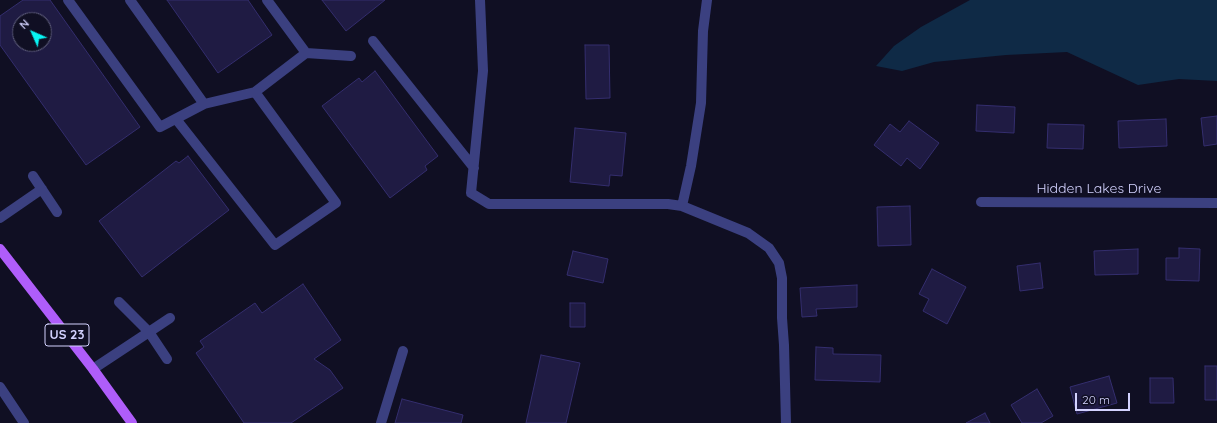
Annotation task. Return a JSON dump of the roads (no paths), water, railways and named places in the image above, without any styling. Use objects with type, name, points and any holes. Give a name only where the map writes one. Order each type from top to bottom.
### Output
[{"type":"main road","name":"US 23","points":[[0,249],[93,369],[132,423]]},
{"type":"street","points":[[68,0],[160,127],[204,104],[255,92],[306,54],[351,56]]},
{"type":"street","points":[[130,0],[204,104]]},
{"type":"street","points":[[267,0],[306,54]]},
{"type":"street","points":[[480,0],[482,71],[472,193],[489,204],[668,204],[682,206],[748,232],[769,248],[779,263],[782,278],[786,423]]},
{"type":"street","points":[[682,206],[691,166],[701,103],[703,31],[707,0]]},
{"type":"street","points":[[373,41],[474,168]]},
{"type":"street","points":[[176,119],[275,245],[336,203],[255,92]]},
{"type":"street","points":[[33,176],[57,212]]},
{"type":"street","points":[[0,218],[42,189]]},
{"type":"street","name":"Hidden Lakes Drive","points":[[981,202],[1217,203]]},
{"type":"street","points":[[119,302],[148,332],[167,359]]},
{"type":"street","points":[[93,369],[170,318]]},
{"type":"street","points":[[381,423],[403,351]]},
{"type":"street","points":[[0,387],[24,423]]},
{"type":"water","points":[[970,0],[1217,0],[1217,81],[1179,79],[1138,85],[1067,52],[1006,55],[934,62],[902,71],[876,66],[894,46],[921,27]]}]
